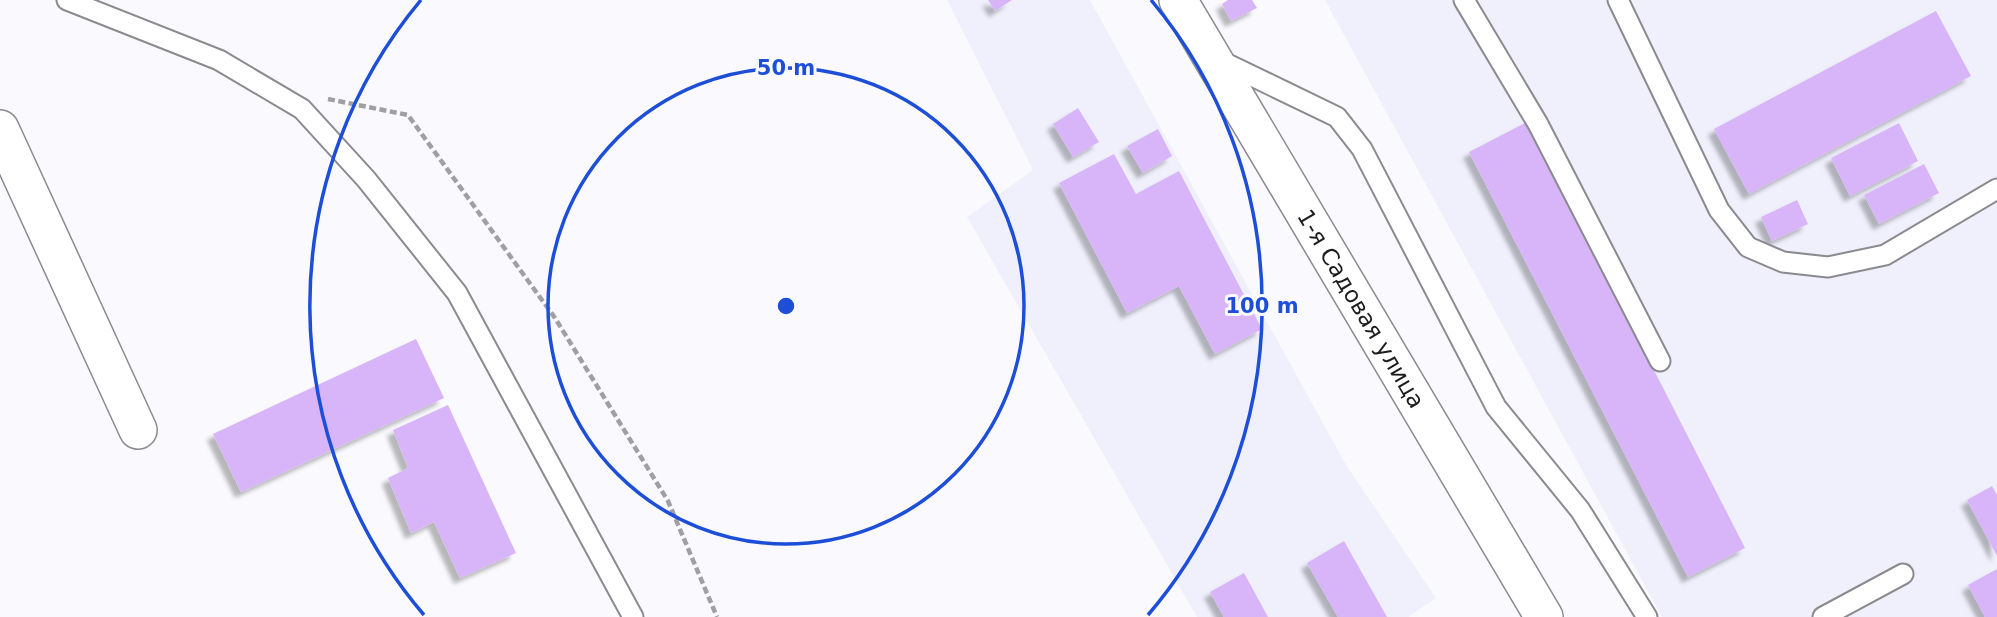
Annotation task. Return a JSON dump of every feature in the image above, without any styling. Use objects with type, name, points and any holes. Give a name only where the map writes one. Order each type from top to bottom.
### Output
[{"type":"street","name":"1-я Садовая улица","points":[[1178,0],[1544,617]]},
{"type":"street","points":[[0,129],[138,429]]},
{"type":"lane","points":[[67,0],[219,60],[302,109],[366,179],[457,292],[633,617]]},
{"type":"lane","points":[[1464,0],[1538,124],[1660,361]]},
{"type":"lane","points":[[1618,0],[1719,210],[1748,247],[1783,262],[1828,267],[1885,255],[1997,190]]},
{"type":"lane","points":[[1212,57],[1337,117],[1362,149],[1496,407],[1580,510],[1647,617]]},
{"type":"lane","points":[[1823,617],[1903,574]]},
{"type":"path","points":[[315,96],[408,115],[555,318],[661,490],[717,617]]},
{"type":"shaded area","points":[[947,0],[1090,0],[1346,465],[1436,598],[1408,617],[1197,617],[967,217],[1033,170]]},
{"type":"shaded area","points":[[1325,0],[1997,0],[1997,617],[1662,617]]},
{"type":"building","points":[[988,0],[1012,0],[995,11]]},
{"type":"building","points":[[1228,0],[1252,0],[1257,8],[1231,21],[1222,4]]},
{"type":"building","points":[[1936,11],[1971,76],[1749,194],[1714,129]]},
{"type":"building","points":[[1078,108],[1099,142],[1073,157],[1053,124]]},
{"type":"building","points":[[1527,122],[1745,548],[1688,577],[1469,152]]},
{"type":"building","points":[[1899,123],[1918,161],[1850,196],[1831,158]]},
{"type":"building","points":[[1158,129],[1172,156],[1143,173],[1127,146]]},
{"type":"building","points":[[1114,154],[1136,194],[1179,171],[1262,329],[1215,354],[1179,286],[1127,313],[1059,183]]},
{"type":"building","points":[[1924,164],[1939,193],[1879,224],[1864,195]]},
{"type":"building","points":[[1797,200],[1808,224],[1772,241],[1761,217]]},
{"type":"building","points":[[416,339],[444,398],[241,492],[213,434]]},
{"type":"building","points":[[448,405],[516,553],[460,578],[434,522],[411,533],[388,478],[408,468],[393,430]]},
{"type":"building","points":[[1992,486],[1997,495],[1997,556],[1967,500]]},
{"type":"building","points":[[1344,541],[1387,617],[1338,617],[1307,563]]},
{"type":"building","points":[[1997,569],[1997,617],[1985,617],[1968,585]]},
{"type":"building","points":[[1244,573],[1268,617],[1224,617],[1210,592]]}]
